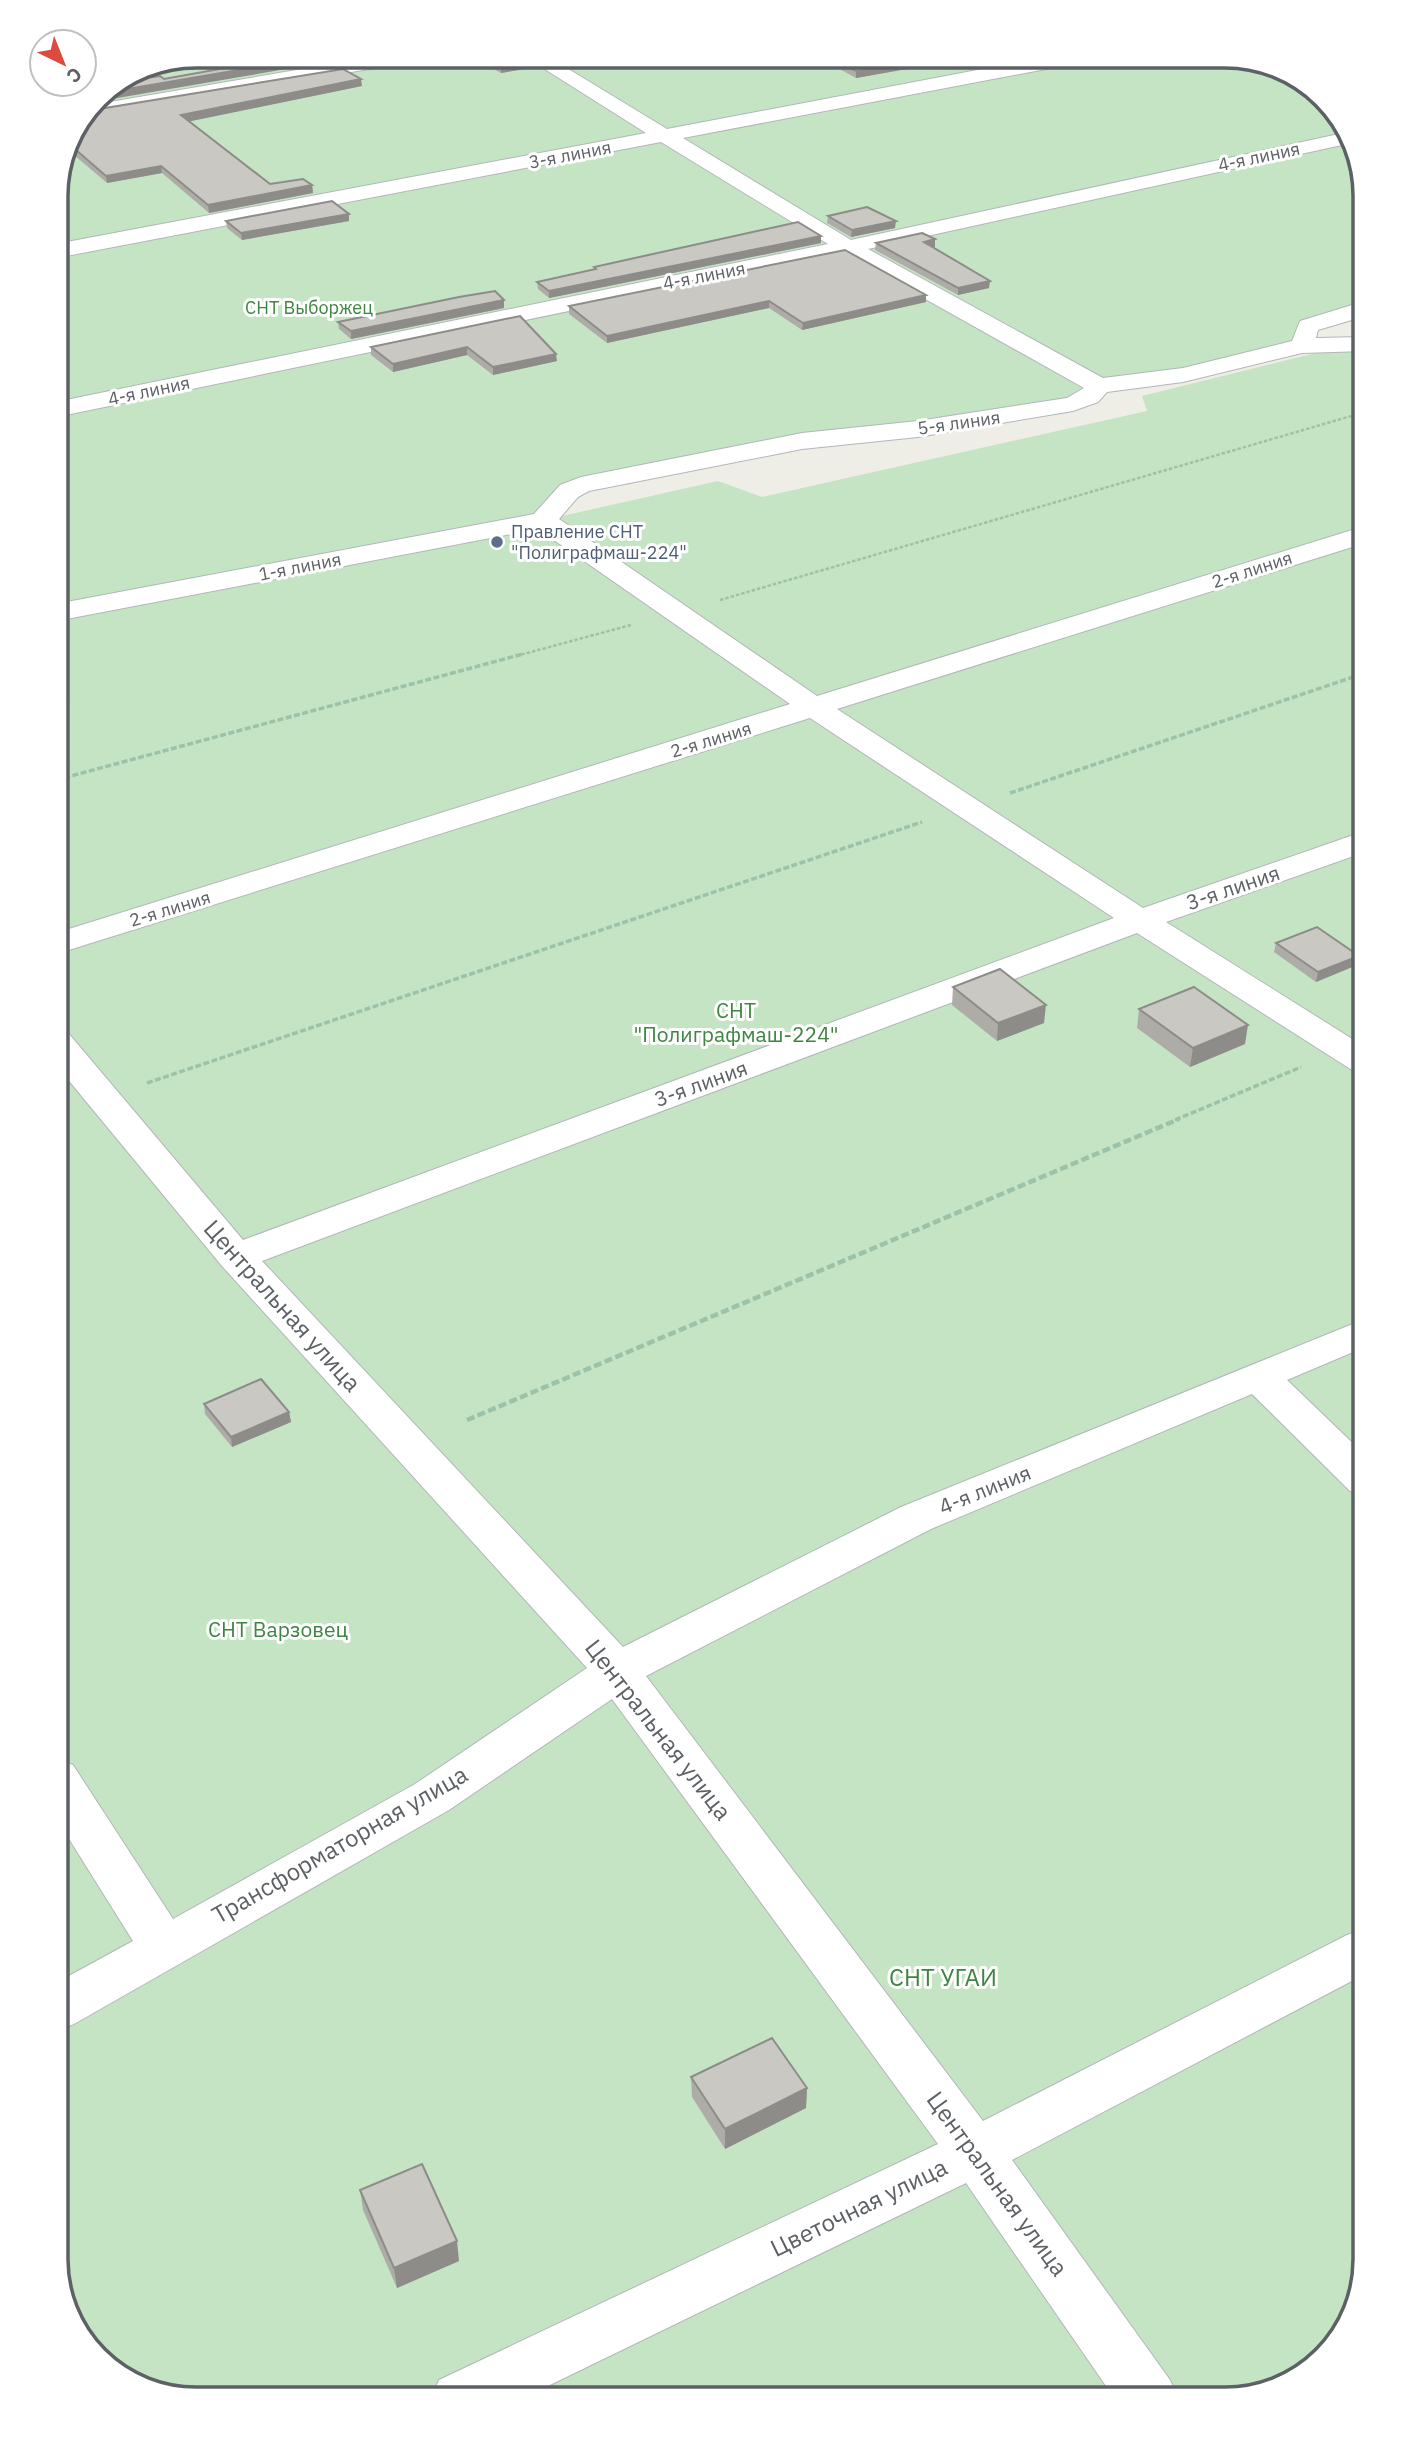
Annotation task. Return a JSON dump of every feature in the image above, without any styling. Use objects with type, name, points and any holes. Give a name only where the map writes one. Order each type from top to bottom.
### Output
[{"type":"street","points":[[103,109],[336,69]]},
{"type":"street","points":[[555,69],[848,247],[1099,386]]},
{"type":"street","name":"3-я линия","points":[[69,249],[1016,69]]},
{"type":"street","name":"4-я линия","points":[[69,408],[848,247],[1340,139]]},
{"type":"street","points":[[1302,346],[1308,326],[1353,312]]},
{"type":"street","name":"5-я линия","points":[[543,520],[569,491],[581,485],[802,441],[931,428],[1060,407],[1089,397],[1099,386],[1183,375],[1302,346],[1353,345]]},
{"type":"street","points":[[1337,346],[1353,353]]},
{"type":"street","points":[[543,520],[674,613],[1138,921],[1353,1055]]},
{"type":"street","name":"1-я линия","points":[[69,611],[543,520]]},
{"type":"street","name":"2-я линия","points":[[69,940],[1353,538]]},
{"type":"street","name":"3-я линия","points":[[236,1257],[1138,921],[1353,845]]},
{"type":"street","name":"Центральная улица","points":[[69,1057],[236,1257],[617,1671],[975,2152],[1140,2387]]},
{"type":"street","name":"4-я линия","points":[[617,1671],[916,1518],[1260,1378],[1353,1337]]},
{"type":"street","points":[[1260,1378],[1353,1468]]},
{"type":"street","name":"Трансформаторная улица","points":[[68,2002],[163,1946],[432,1797],[617,1671]]},
{"type":"street","points":[[68,1797],[163,1946]]},
{"type":"street","name":"Цветочная улица","points":[[487,2386],[975,2152],[1353,1956]]},
{"type":"path","points":[[147,1083],[1353,677]]},
{"type":"path","points":[[467,1420],[1353,1057]]},
{"type":"green space","points":[[188,69],[1233,69],[1266,75],[1281,81],[1309,100],[1321,112],[1340,140],[1348,163],[1353,197],[1353,313],[1308,326],[1303,341],[1117,383],[1081,401],[811,443],[581,485],[540,521],[718,481],[762,497],[1147,411],[1142,396],[1340,347],[1353,353],[1353,2258],[1352,2275],[1340,2315],[1321,2343],[1296,2365],[1266,2380],[1224,2387],[188,2386],[155,2380],[140,2374],[112,2355],[90,2330],[75,2300],[68,2258],[69,180],[81,140],[100,112],[132,85],[155,75]]},
{"type":"building","points":[[220,69],[244,69],[126,89],[149,78],[160,76],[164,79]]},
{"type":"building","points":[[343,69],[361,79],[181,115],[270,184],[303,179],[312,185],[208,205],[161,166],[106,176],[77,151],[90,125],[104,108]]},
{"type":"building","points":[[332,201],[349,214],[241,233],[226,221]]},
{"type":"building","points":[[867,207],[896,221],[852,230],[828,216]]},
{"type":"building","points":[[798,222],[821,236],[549,291],[537,282],[596,269],[594,267]]},
{"type":"building","points":[[922,233],[935,239],[924,242],[990,281],[958,288],[876,243]]},
{"type":"building","points":[[845,250],[926,295],[803,323],[769,301],[607,336],[569,306]]},
{"type":"building","points":[[495,291],[504,300],[351,331],[338,322],[459,297]]},
{"type":"building","points":[[520,316],[556,354],[493,367],[467,347],[393,364],[371,347]]},
{"type":"building","points":[[1317,927],[1353,952],[1353,958],[1318,972],[1276,943]]},
{"type":"building","points":[[1000,969],[1046,1005],[998,1023],[953,987]]},
{"type":"building","points":[[1194,987],[1248,1025],[1193,1048],[1139,1009]]},
{"type":"building","points":[[261,1379],[289,1412],[231,1437],[204,1404]]},
{"type":"building","points":[[772,2038],[807,2088],[725,2129],[691,2077]]},
{"type":"building","points":[[422,2164],[457,2241],[394,2268],[360,2190]]},
{"type":"place","name":"Правление СНТ \"Полиграфмаш-224\"","points":[[497,542]]},
{"type":"park label","name":"СНТ Выборжец","points":[[309,308]]},
{"type":"park label","name":"СНТ \"Полиграфмаш-224\"","points":[[736,1023]]},
{"type":"park label","name":"СНТ Варзовец","points":[[278,1630]]},
{"type":"park label","name":"СНТ УГАИ","points":[[943,1978]]}]
